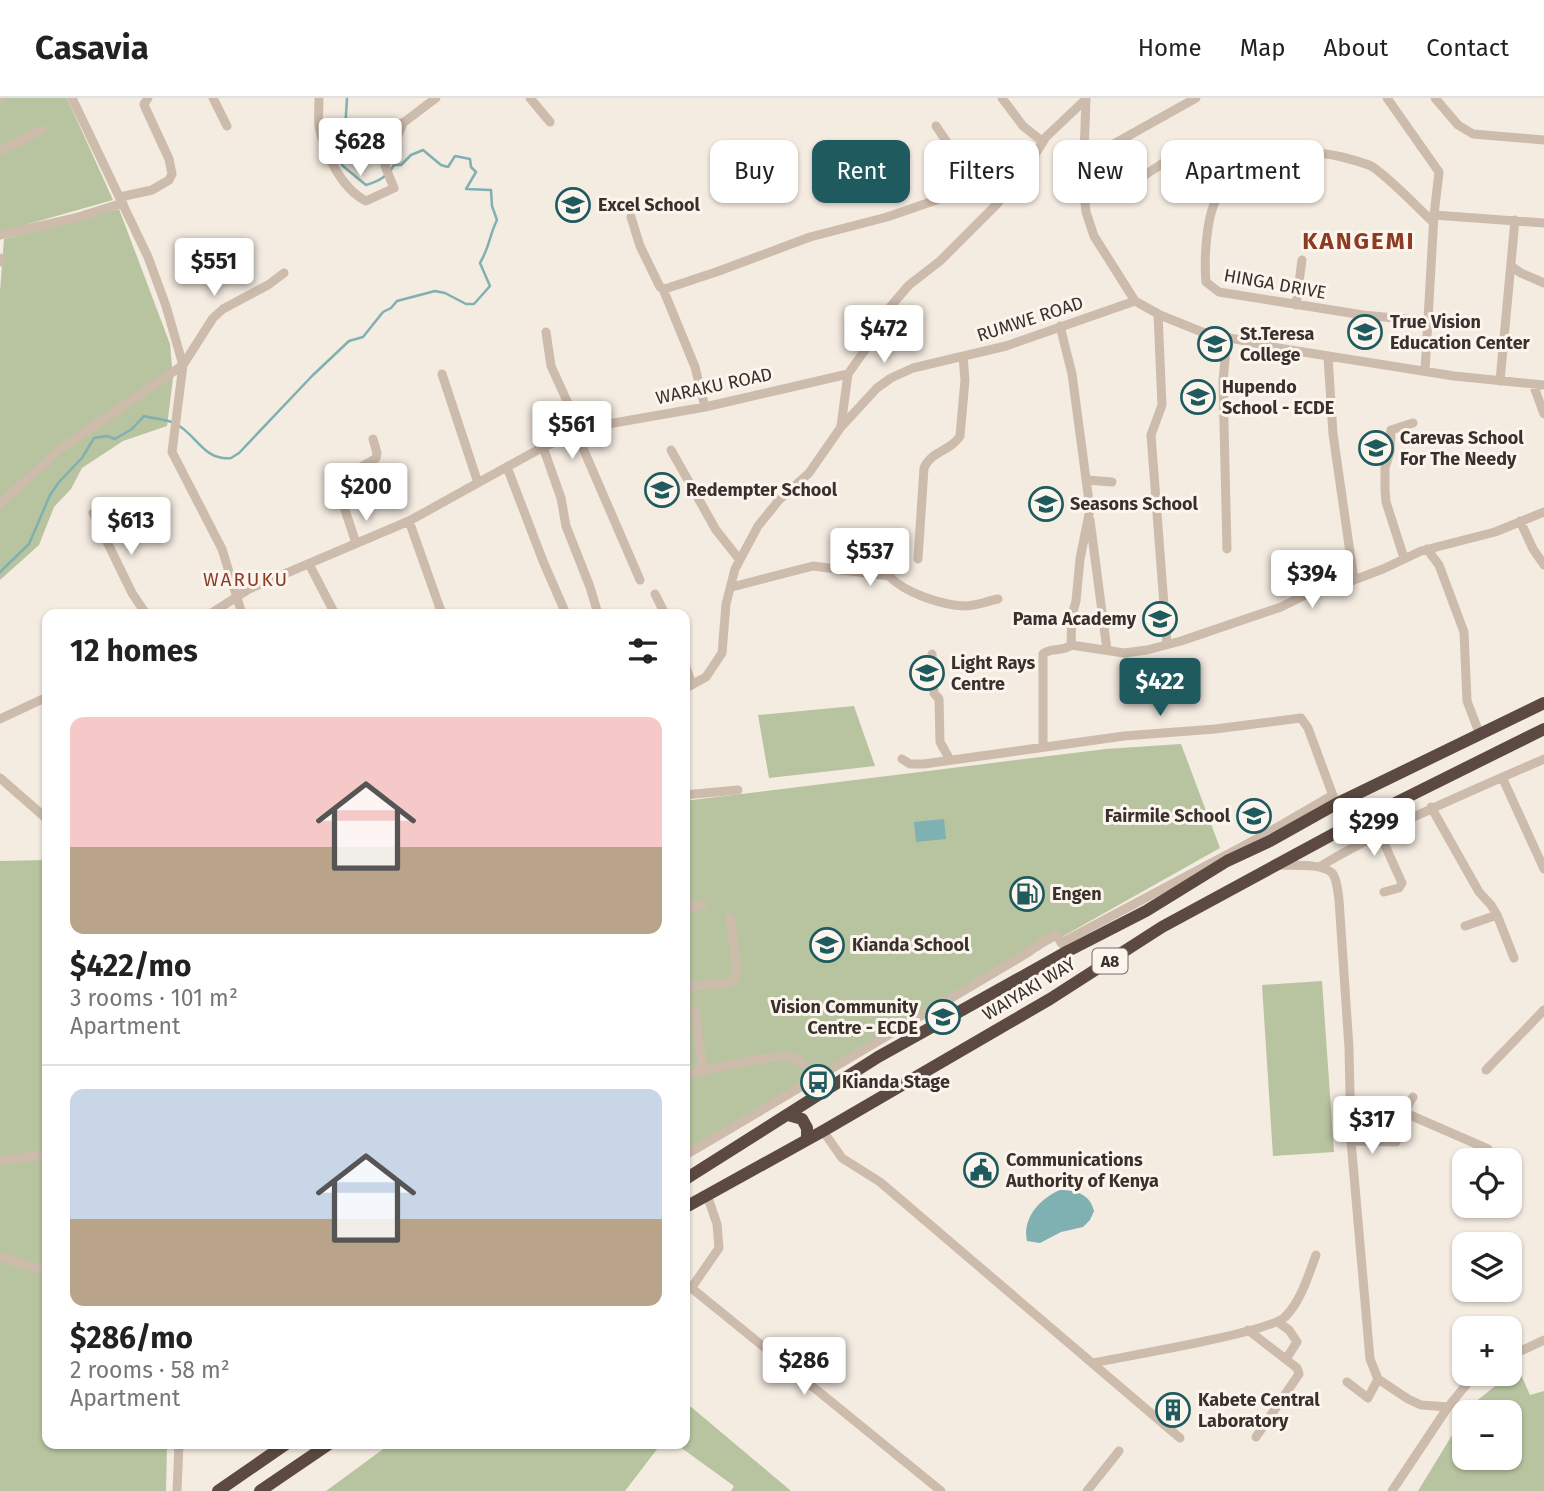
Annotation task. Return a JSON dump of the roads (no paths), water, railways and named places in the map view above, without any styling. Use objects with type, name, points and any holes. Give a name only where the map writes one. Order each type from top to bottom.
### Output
[{"type":"highway","name":"WAIYAKI WAY","points":[[690,1177],[878,1057],[1065,947],[1146,911],[1334,799],[1480,735],[1544,703]]},
{"type":"highway","name":"WAIYAKI WAY","points":[[690,1204],[823,1131],[1050,999],[1162,928],[1339,831],[1544,729]]},
{"type":"highway","points":[[788,1115],[802,1119],[807,1128],[807,1140]]},
{"type":"highway","points":[[690,1179],[701,1182],[704,1196]]},
{"type":"highway","points":[[218,1491],[279,1449]]},
{"type":"highway","points":[[260,1491],[322,1449]]},
{"type":"street","points":[[72,98],[155,273],[183,365],[172,452],[222,549],[241,609]]},
{"type":"street","points":[[0,235],[75,218],[152,190],[169,180],[172,174],[169,159],[144,104],[148,98]]},
{"type":"street","points":[[213,98],[227,126]]},
{"type":"street","points":[[319,98],[320,128],[330,159],[353,195],[366,201],[394,188],[385,166],[404,123]]},
{"type":"street","points":[[361,152],[394,125],[404,123],[436,98]]},
{"type":"street","points":[[530,98],[550,122]]},
{"type":"street","points":[[1002,98],[1023,126],[1043,142]]},
{"type":"street","points":[[1121,140],[1196,98]]},
{"type":"street","points":[[1387,98],[1439,172],[1433,218],[1425,371]]},
{"type":"street","points":[[1436,98],[1458,125],[1473,134],[1544,140]]},
{"type":"street","points":[[1039,148],[1086,99]]},
{"type":"street","points":[[1086,99],[1086,140]]},
{"type":"street","points":[[936,126],[946,140]]},
{"type":"street","points":[[0,151],[41,130]]},
{"type":"street","points":[[1324,154],[1371,166],[1433,218],[1544,223]]},
{"type":"street","points":[[663,289],[810,237],[887,217],[928,203]]},
{"type":"street","points":[[841,427],[848,374],[877,333],[879,321],[909,285],[965,238],[998,203]]},
{"type":"street","points":[[1085,203],[1094,236],[1135,301],[1158,314],[1202,332],[1328,357],[1544,385]]},
{"type":"street","name":"HINGA DRIVE","points":[[1217,203],[1208,234],[1205,269],[1206,282],[1219,292],[1363,316],[1426,321]]},
{"type":"street","points":[[631,217],[640,246],[663,289],[695,367],[705,407]]},
{"type":"street","points":[[1500,381],[1515,220]]},
{"type":"street","points":[[1296,305],[1302,260]]},
{"type":"street","points":[[1511,266],[1521,274],[1544,283]]},
{"type":"street","points":[[0,503],[59,450],[183,365],[213,318],[223,309],[268,285],[284,273]]},
{"type":"street","name":"RUMWE ROAD","points":[[690,686],[713,670],[722,653],[726,604],[735,569],[763,519],[779,500],[809,474],[841,427],[877,388],[913,368],[1006,346],[1135,301]]},
{"type":"street","points":[[1158,314],[1162,405],[1152,435],[1167,644]]},
{"type":"street","points":[[1060,326],[1072,374],[1107,650]]},
{"type":"street","points":[[546,332],[551,366],[577,423],[576,432],[640,580]]},
{"type":"street","points":[[1227,337],[1223,382],[1227,549]]},
{"type":"street","points":[[918,559],[924,468],[930,457],[955,443],[960,436],[965,380],[963,356]]},
{"type":"street","points":[[1328,357],[1332,420],[1354,580]]},
{"type":"street","points":[[442,374],[478,483]]},
{"type":"street","name":"WARAKU ROAD","points":[[219,609],[249,589],[409,521],[543,447],[576,432],[643,416],[705,407],[848,374]]},
{"type":"street","points":[[1533,384],[1544,414]]},
{"type":"street","points":[[1404,558],[1386,502],[1384,479],[1391,452],[1391,430],[1413,423]]},
{"type":"street","points":[[356,543],[339,485],[345,474],[376,458],[373,439]]},
{"type":"street","points":[[543,447],[561,498],[566,526],[597,609]]},
{"type":"street","points":[[671,450],[716,530],[739,559]]},
{"type":"street","points":[[507,467],[564,609]]},
{"type":"street","points":[[1087,480],[1112,482]]},
{"type":"street","points":[[1043,747],[1043,654],[1046,652],[1071,645],[1124,653],[1147,650],[1281,607],[1315,590],[1354,580],[1427,549],[1495,532],[1544,512]]},
{"type":"street","points":[[93,513],[132,593],[143,609]]},
{"type":"street","points":[[1071,645],[1072,615],[1078,589],[1080,559],[1090,515]]},
{"type":"street","points":[[409,521],[440,609]]},
{"type":"street","points":[[1520,521],[1544,565]]},
{"type":"street","points":[[1427,549],[1439,565],[1464,632],[1467,701],[1480,735]]},
{"type":"street","points":[[309,564],[332,609]]},
{"type":"street","points":[[732,587],[813,566],[889,576],[912,591],[956,605],[968,606],[998,599]]},
{"type":"street","points":[[655,594],[662,609]]},
{"type":"street","points":[[932,654],[934,693],[939,699],[940,742],[950,760]]},
{"type":"street","points":[[0,719],[42,699]]},
{"type":"street","points":[[902,759],[910,764],[950,760],[1301,718],[1308,728],[1334,799]]},
{"type":"street","points":[[1319,867],[1379,832],[1431,807],[1544,759]]},
{"type":"street","points":[[1502,777],[1544,869]]},
{"type":"street","points":[[0,778],[42,815]]},
{"type":"street","points":[[690,794],[738,790]]},
{"type":"street","points":[[1431,807],[1479,892],[1497,915],[1514,958]]},
{"type":"street","points":[[1379,832],[1402,883],[1399,888],[1384,892]]},
{"type":"street","points":[[1280,865],[1319,867],[1331,872],[1335,878],[1339,900],[1349,1048],[1351,1141],[1370,1359],[1377,1379],[1416,1403],[1448,1407]]},
{"type":"street","points":[[690,907],[702,905]]},
{"type":"street","points":[[1465,926],[1497,915]]},
{"type":"street","points":[[690,986],[728,983],[735,979],[737,968],[730,918]]},
{"type":"street","points":[[690,1152],[1055,934],[1065,947]]},
{"type":"street","points":[[695,1010],[703,1072]]},
{"type":"street","points":[[1486,1070],[1544,1010]]},
{"type":"street","points":[[690,1073],[754,1060],[788,1057],[801,1061],[812,1073],[820,1076],[829,1089]]},
{"type":"street","points":[[1351,1141],[1393,1141],[1393,1129],[1413,1097]]},
{"type":"street","points":[[1403,1112],[1486,1148]]},
{"type":"street","points":[[823,1131],[842,1158],[880,1182],[1180,1438]]},
{"type":"street","points":[[0,1161],[42,1155]]},
{"type":"street","points":[[690,1282],[719,1248],[717,1224],[704,1196]]},
{"type":"street","points":[[1093,1363],[1278,1322],[1292,1309],[1316,1255]]},
{"type":"street","points":[[0,1257],[42,1270]]},
{"type":"street","points":[[690,1286],[941,1491]]},
{"type":"street","points":[[1278,1322],[1289,1330],[1297,1342],[1286,1359]]},
{"type":"street","points":[[1248,1330],[1297,1367],[1299,1374],[1256,1437]]},
{"type":"street","points":[[1522,1350],[1544,1340]]},
{"type":"street","points":[[1348,1382],[1368,1398],[1377,1379]]},
{"type":"street","points":[[1394,1490],[1448,1407],[1465,1386]]},
{"type":"street","points":[[177,1491],[179,1449]]},
{"type":"street","points":[[1087,1491],[1119,1451]]},
{"type":"water","points":[[944,819],[946,839],[916,842],[914,822]]},
{"type":"water","points":[[1060,1190],[1077,1192],[1086,1197],[1094,1211],[1090,1220],[1083,1227],[1061,1232],[1040,1243],[1027,1241],[1027,1225],[1034,1211],[1045,1199]]},
{"type":"waterway","points":[[0,572],[29,544],[50,495],[82,458],[94,438],[107,436],[115,439],[132,429],[144,416],[176,424],[214,456],[231,458],[349,341],[363,337],[383,312],[397,301],[435,291],[466,304],[474,304],[490,286],[480,263],[497,220],[492,206],[491,190],[466,189],[476,172],[471,167],[470,159],[455,156],[448,167],[441,165],[423,150],[411,155],[401,165],[394,165],[382,178],[366,185],[343,166],[336,156],[345,131],[347,98]]},
{"type":"place","name":"Excel School","points":[[573,205]]},
{"type":"place","name":"True Vision Education Center","points":[[1365,332]]},
{"type":"place","name":"St.Teresa College","points":[[1215,344]]},
{"type":"place","name":"Hupendo School - ECDE","points":[[1198,397]]},
{"type":"place","name":"Carevas School For The Needy","points":[[1376,448]]},
{"type":"place","name":"Redempter School","points":[[662,490]]},
{"type":"place","name":"Seasons School","points":[[1046,504]]},
{"type":"place","name":"Pama Academy","points":[[1160,619]]},
{"type":"place","name":"Light Rays Centre","points":[[927,673]]},
{"type":"place","name":"Fairmile School","points":[[1254,816]]},
{"type":"place","name":"Engen","points":[[1027,894]]},
{"type":"place","name":"Kianda School","points":[[827,945]]},
{"type":"place","name":"Vision Community Centre - ECDE","points":[[943,1017]]},
{"type":"place","name":"Kianda Stage","points":[[818,1082]]},
{"type":"place","name":"Communications Authority of Kenya","points":[[981,1170]]},
{"type":"place","name":"Kabete Central Laboratory","points":[[1173,1410]]},
{"type":"district","name":"KANGEMI","points":[[1359,241]]},
{"type":"district","name":"WARUKU","points":[[246,579]]}]
